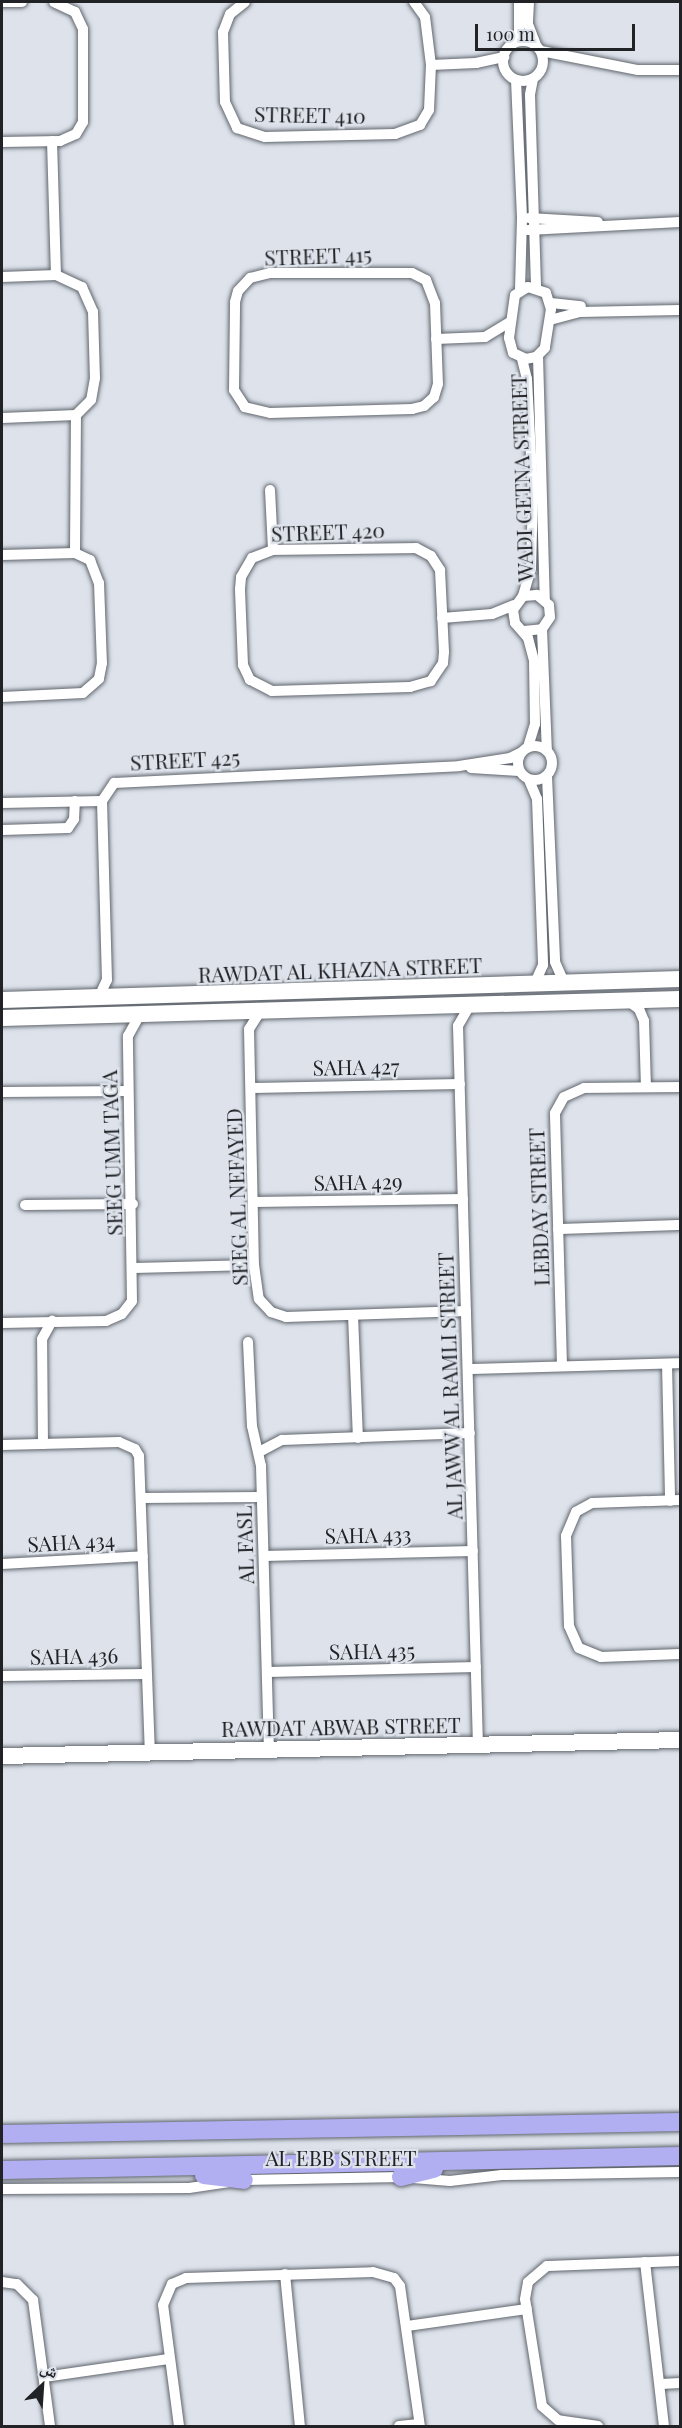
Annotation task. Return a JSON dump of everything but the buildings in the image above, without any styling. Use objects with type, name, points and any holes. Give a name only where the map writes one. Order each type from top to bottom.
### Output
[{"type":"main road","name":"AL EBB STREET","points":[[2,2134],[681,2122]]},
{"type":"main road","points":[[645,2157],[681,2147]]},
{"type":"main road","name":"AL EBB STREET","points":[[2,2170],[681,2156]]},
{"type":"main road","points":[[401,2177],[466,2161]]},
{"type":"main road","points":[[146,2167],[244,2180]]},
{"type":"street","points":[[2,2],[22,2]]},
{"type":"street","points":[[2,142],[52,141],[76,134],[85,110],[83,29],[75,12],[54,2]]},
{"type":"street","name":"STREET 410","points":[[244,2],[230,14],[224,32],[226,112],[245,134],[289,137],[413,130],[429,110],[431,65],[425,17],[414,2]]},
{"type":"street","points":[[505,69],[504,57],[519,32],[519,2]]},
{"type":"street","points":[[529,2],[528,24],[539,48],[542,70]]},
{"type":"street","points":[[512,44],[527,41],[539,48],[571,59],[638,70],[681,70]]},
{"type":"street","points":[[431,65],[476,63],[504,57]]},
{"type":"street","points":[[536,287],[530,95],[533,79],[542,70],[571,59]]},
{"type":"street","points":[[476,63],[505,69],[516,80],[522,231],[520,289],[510,322],[510,348]]},
{"type":"street","points":[[516,80],[533,79]]},
{"type":"street","points":[[52,141],[56,275]]},
{"type":"street","points":[[522,218],[604,224]]},
{"type":"street","points":[[522,231],[604,224],[681,222]]},
{"type":"street","points":[[2,277],[56,275],[82,287],[93,312],[95,388],[86,408],[76,415],[2,418]]},
{"type":"street","name":"STREET 415","points":[[260,275],[419,275],[434,293],[436,339],[436,391],[430,402],[418,408],[260,412],[245,406],[234,390],[235,302],[242,284],[260,275]]},
{"type":"street","points":[[436,339],[485,337],[510,348],[522,358],[538,356],[545,348],[551,303],[546,293],[536,287],[520,289]]},
{"type":"street","points":[[551,303],[592,309],[681,310]]},
{"type":"street","points":[[550,320],[592,309],[681,304]]},
{"type":"street","points":[[485,337],[510,322]]},
{"type":"street","name":"WADI GETNA STREET","points":[[538,356],[545,600]]},
{"type":"street","name":"WADI GETNA STREET","points":[[522,358],[527,379],[533,493],[531,568],[523,596]]},
{"type":"street","points":[[75,553],[76,415]]},
{"type":"street","points":[[270,490],[273,550]]},
{"type":"street","name":"STREET 420","points":[[273,550],[424,551],[440,570],[443,663],[431,681],[421,686],[264,689],[250,680],[243,665],[240,577],[252,558],[273,550]]},
{"type":"street","points":[[2,555],[75,553],[90,560],[98,575],[102,663],[99,679],[83,693],[71,696],[2,697]]},
{"type":"street","points":[[442,618],[492,614],[514,605],[523,596],[532,594],[545,600],[550,617],[542,629],[547,751],[552,767],[547,777],[555,962],[565,984]]},
{"type":"street","points":[[514,605],[515,623]]},
{"type":"street","points":[[492,614],[515,623],[524,631],[534,661],[535,724],[519,771],[529,780],[537,799],[543,965],[534,985]]},
{"type":"street","points":[[524,631],[542,629]]},
{"type":"street","points":[[525,750],[547,751]]},
{"type":"street","name":"STREET 425","points":[[102,801],[108,787],[122,781],[459,766],[510,758],[525,750]]},
{"type":"street","name":"STREET 425","points":[[459,766],[519,771]]},
{"type":"street","points":[[529,780],[547,777]]},
{"type":"street","points":[[2,830],[68,828],[74,819],[75,801]]},
{"type":"street","points":[[2,802],[102,801],[107,980],[98,999]]},
{"type":"street","points":[[107,980],[122,998]]},
{"type":"street","name":"RAWDAT AL KHAZNA STREET","points":[[2,1000],[98,999],[681,980]]},
{"type":"street","name":"RAWDAT AL KHAZNA STREET","points":[[2,1018],[681,999]]},
{"type":"street","points":[[644,1021],[656,1000]]},
{"type":"street","points":[[627,1001],[639,1009],[644,1021],[646,1087]]},
{"type":"street","points":[[442,1005],[458,1026],[470,1005]]},
{"type":"street","points":[[232,1011],[242,1017],[249,1029],[261,1010]]},
{"type":"street","name":"SEEG UMM TAGA","points":[[2,1323],[106,1321],[122,1314],[132,1301],[134,1268],[128,1036],[140,1014]]},
{"type":"street","points":[[112,1015],[128,1036]]},
{"type":"street","name":"AL JAWW AL RAMLI STREET","points":[[458,1026],[478,1746]]},
{"type":"street","name":"SEEG AL NEFAYED","points":[[249,1029],[253,1088],[254,1265],[259,1299],[279,1316],[466,1311]]},
{"type":"street","name":"SAHA 427","points":[[253,1088],[460,1084]]},
{"type":"street","name":"LEBDAY STREET","points":[[562,1366],[554,1126],[558,1104],[572,1092],[584,1088],[681,1087]]},
{"type":"street","points":[[2,1092],[128,1091]]},
{"type":"street","name":"SAHA 429","points":[[254,1202],[463,1198]]},
{"type":"street","points":[[25,1205],[133,1204]]},
{"type":"street","points":[[558,1229],[681,1225]]},
{"type":"street","points":[[134,1268],[254,1265]]},
{"type":"street","points":[[353,1315],[358,1438]]},
{"type":"street","points":[[43,1444],[42,1339],[52,1321]]},
{"type":"street","points":[[27,1322],[42,1339]]},
{"type":"street","name":"AL FASL","points":[[248,1342],[252,1426],[259,1452],[269,1748]]},
{"type":"street","points":[[468,1368],[681,1363]]},
{"type":"street","points":[[667,1364],[675,1500],[592,1503],[576,1512],[566,1536],[569,1626],[574,1641],[593,1656],[681,1654]]},
{"type":"street","points":[[259,1452],[282,1440],[470,1433]]},
{"type":"street","points":[[2,1445],[119,1442],[130,1446],[141,1465],[150,1754]]},
{"type":"street","points":[[142,1498],[261,1497]]},
{"type":"street","name":"SAHA 433","points":[[264,1556],[473,1551]]},
{"type":"street","name":"SAHA 434","points":[[2,1564],[143,1556]]},
{"type":"street","name":"SAHA 435","points":[[268,1672],[476,1667]]},
{"type":"street","name":"SAHA 436","points":[[2,1676],[146,1674]]},
{"type":"street","name":"RAWDAT ABWAB STREET","points":[[2,1756],[681,1740]]},
{"type":"street","name":"AL EBB STREET","points":[[2,2189],[189,2188],[244,2180],[401,2177],[450,2181],[502,2175],[681,2172]]},
{"type":"street","points":[[598,2427],[558,2420],[542,2406],[527,2309],[528,2282],[547,2266],[681,2261]]},
{"type":"street","points":[[645,2262],[661,2384],[664,2427]]},
{"type":"street","points":[[180,2427],[163,2305],[172,2284],[186,2278],[384,2272],[400,2286],[420,2425],[399,2427]]},
{"type":"street","points":[[285,2274],[300,2427]]},
{"type":"street","points":[[2,2282],[17,2284],[33,2300],[50,2427]]},
{"type":"street","points":[[407,2326],[527,2309]]},
{"type":"street","points":[[44,2377],[169,2359]]},
{"type":"street","points":[[661,2384],[681,2383]]}]
